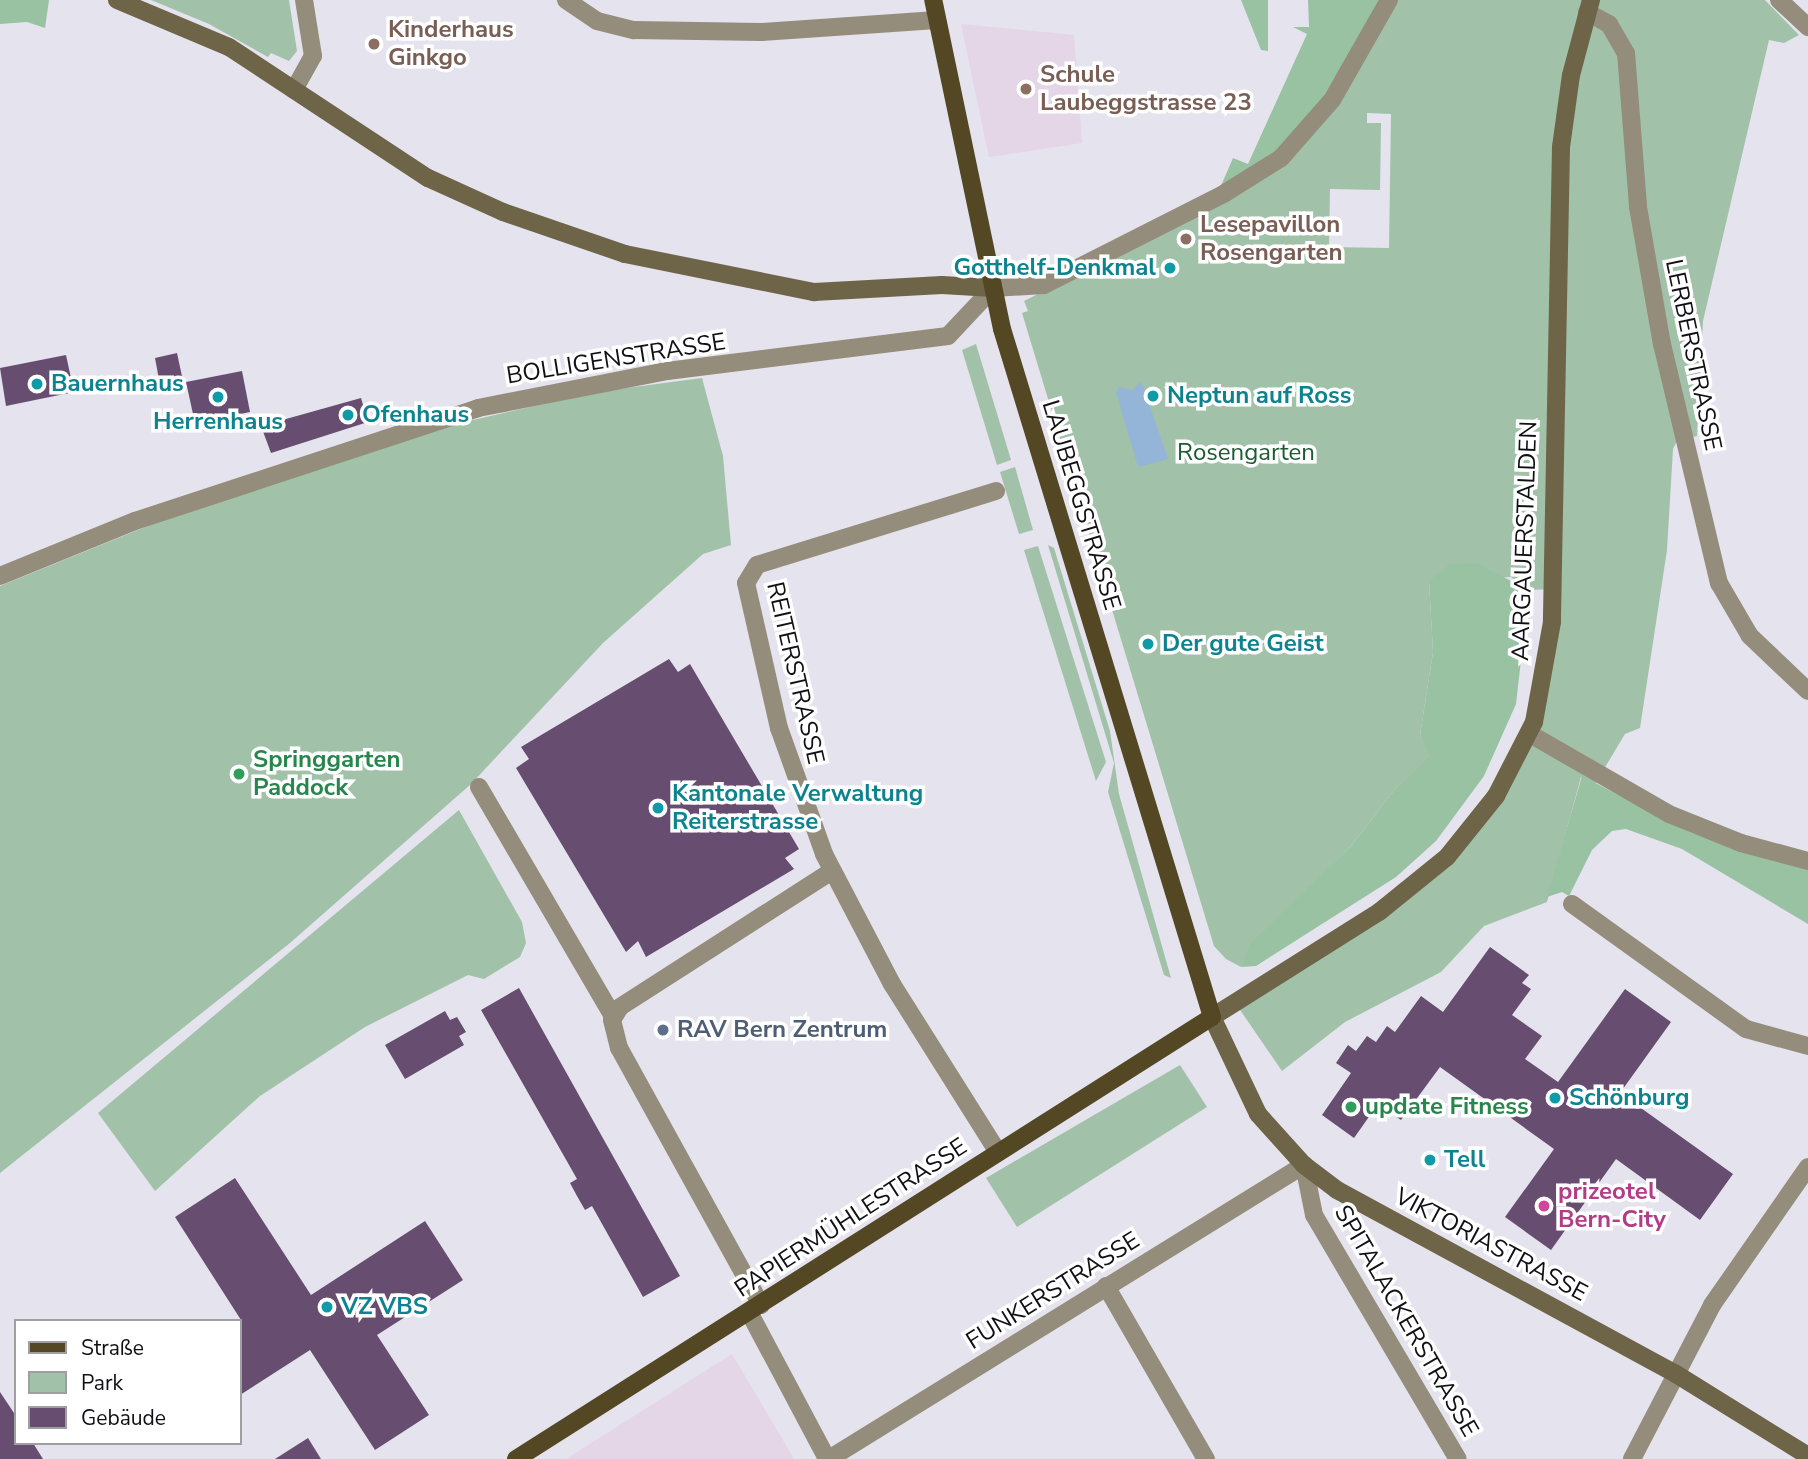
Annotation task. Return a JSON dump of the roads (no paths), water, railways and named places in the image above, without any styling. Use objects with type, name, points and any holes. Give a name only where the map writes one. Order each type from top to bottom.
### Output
[{"type":"main road","points":[[117,0],[204,34],[428,178],[503,212],[625,254],[823,293],[942,285],[993,288]]},
{"type":"main road","name":"LAUBEGGSTRASSE","points":[[933,0],[993,288],[1212,1017]]},
{"type":"main road","name":"AARGAUERSTALDEN","points":[[1212,1017],[1425,877],[1481,818],[1530,734],[1546,677],[1552,622],[1561,147],[1589,6]]},
{"type":"main road","name":"PAPIERMÜHLESTRASSE","points":[[516,1459],[1212,1017]]},
{"type":"main road","name":"VIKTORIASTRASSE","points":[[1212,1017],[1258,1114],[1304,1165],[1337,1190],[1676,1374],[1808,1456]]},
{"type":"street","points":[[294,90],[313,56],[304,0]]},
{"type":"street","points":[[566,0],[597,21],[634,30],[761,32],[937,20]]},
{"type":"street","points":[[993,288],[1044,285],[1260,173],[1313,126],[1356,63],[1389,0]]},
{"type":"street","points":[[1779,0],[1808,27]]},
{"type":"street","name":"LERBERSTRASSE","points":[[1589,6],[1609,24],[1626,52],[1638,207],[1662,344],[1719,583],[1750,636],[1808,691]]},
{"type":"street","name":"BOLLIGENSTRASSE","points":[[0,576],[135,521],[478,408],[667,371],[948,336],[968,322],[993,288]]},
{"type":"street","name":"REITERSTRASSE","points":[[996,491],[761,564],[748,573],[747,588],[779,728],[832,871],[892,984],[998,1152]]},
{"type":"street","points":[[1530,734],[1669,814],[1741,843],[1808,860]]},
{"type":"street","points":[[480,787],[613,1016],[619,1048],[755,1308],[828,1459]]},
{"type":"street","points":[[613,1016],[832,871]]},
{"type":"street","points":[[1572,904],[1746,1029],[1808,1046]]},
{"type":"street","name":"FUNKERSTRASSE","points":[[828,1459],[1304,1165]]},
{"type":"street","name":"SPITALACKERSTRASSE","points":[[1304,1165],[1314,1215],[1458,1459]]},
{"type":"street","points":[[1632,1459],[1712,1305],[1806,1176]]},
{"type":"street","points":[[1106,1286],[1206,1459]]},
{"type":"water","points":[[1141,381],[1168,459],[1138,467],[1116,392],[1119,387],[1133,390]]},
{"type":"place","name":"Kinderhaus Ginkgo","points":[[374,44]]},
{"type":"place","name":"Schule Laubeggstrasse 23","points":[[1026,89]]},
{"type":"place","name":"Lesepavillon Rosengarten","points":[[1186,239]]},
{"type":"place","name":"Gotthelf-Denkmal","points":[[1170,268]]},
{"type":"place","name":"Bauernhaus","points":[[37,384]]},
{"type":"place","name":"Neptun auf Ross","points":[[1153,396]]},
{"type":"place","name":"Herrenhaus","points":[[218,397]]},
{"type":"place","name":"Ofenhaus","points":[[348,415]]},
{"type":"place","name":"Der gute Geist","points":[[1148,644]]},
{"type":"place","name":"Springgarten Paddock","points":[[239,774]]},
{"type":"place","name":"Kantonale Verwaltung Reiterstrasse","points":[[658,808]]},
{"type":"place","name":"RAV Bern Zentrum","points":[[663,1030]]},
{"type":"place","name":"Schönburg","points":[[1555,1098]]},
{"type":"place","name":"update Fitness","points":[[1351,1107]]},
{"type":"place","name":"Tell","points":[[1430,1160]]},
{"type":"place","name":"prizeotel Bern-City","points":[[1544,1206]]},
{"type":"place","name":"VZ VBS","points":[[327,1307]]},
{"type":"park label","name":"Rosengarten","points":[[1246,453]]}]
